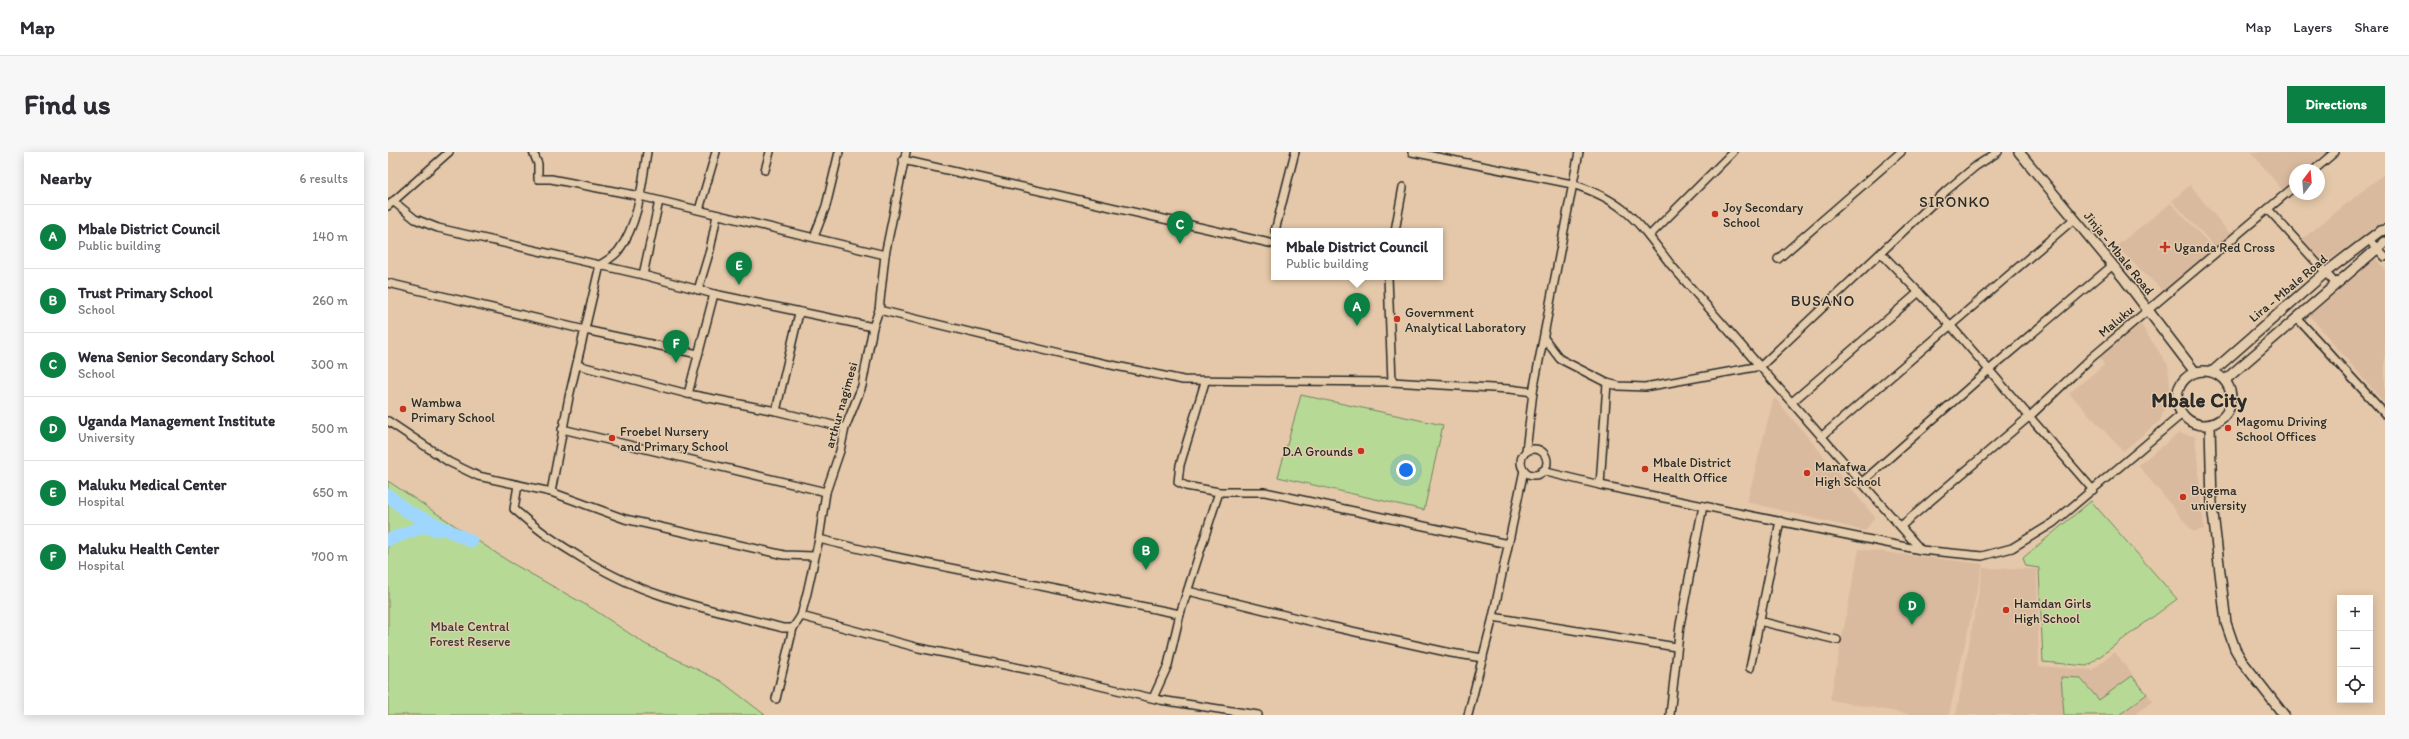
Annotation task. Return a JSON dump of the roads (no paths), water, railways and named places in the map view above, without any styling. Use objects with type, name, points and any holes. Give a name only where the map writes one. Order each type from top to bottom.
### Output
[{"type":"main road","name":"Jinja - Mbale Road","points":[[2019,152],[2113,265],[2195,372]]},
{"type":"main road","name":"Lira - Mbale Road","points":[[2212,372],[2326,272],[2369,240],[2383,233]]},
{"type":"main road","points":[[2225,380],[2336,284],[2378,250],[2385,242]]},
{"type":"main road","points":[[2195,372],[2212,372],[2225,380],[2231,393],[2229,411],[2224,417],[2210,425],[2196,424],[2182,414],[2177,400],[2178,391],[2186,377],[2195,372]]},
{"type":"main road","points":[[2210,425],[2212,505],[2226,623],[2235,649],[2242,661],[2284,715]]},
{"type":"street","points":[[449,152],[390,204],[427,225],[643,275],[714,294],[799,313],[873,327]]},
{"type":"street","points":[[533,152],[538,164],[538,179],[550,179],[640,196],[885,255]]},
{"type":"street","points":[[551,492],[562,428],[600,265],[618,252],[627,237],[640,196],[647,152]]},
{"type":"street","points":[[699,210],[716,152]]},
{"type":"street","points":[[766,170],[770,152]]},
{"type":"street","points":[[814,237],[826,206],[839,152]]},
{"type":"street","name":"arthur nagimesi","points":[[801,616],[819,539],[826,492],[840,451],[845,428],[862,386],[873,327],[879,310],[885,255],[903,160],[906,152]]},
{"type":"street","points":[[1276,228],[1295,152]]},
{"type":"street","points":[[1412,152],[1572,184],[1592,190],[1617,203],[1649,236],[1671,265],[1921,550]]},
{"type":"street","points":[[1468,715],[1493,617],[1524,470],[1521,462],[1526,451],[1533,392],[1579,152]]},
{"type":"street","points":[[1649,236],[1733,152]]},
{"type":"street","points":[[1778,259],[1901,152]]},
{"type":"street","points":[[1544,338],[1560,358],[1607,383],[1626,387],[1645,387],[1761,366],[1882,254],[1947,190],[1976,166],[1998,152]]},
{"type":"street","points":[[2321,164],[2335,152]]},
{"type":"street","points":[[903,160],[1271,244]]},
{"type":"street","points":[[1396,228],[1403,187]]},
{"type":"street","name":"Maluku","points":[[1901,526],[2030,416],[2090,358],[2289,191]]},
{"type":"street","points":[[643,275],[659,201]]},
{"type":"street","points":[[2268,209],[2336,284]]},
{"type":"street","points":[[698,290],[710,250],[718,215]]},
{"type":"street","points":[[1821,437],[2074,219]]},
{"type":"street","points":[[2369,240],[2385,258]]},
{"type":"street","points":[[1882,254],[1951,326],[2094,490]]},
{"type":"street","points":[[1861,483],[1989,370],[2113,265]]},
{"type":"street","points":[[1388,280],[1392,382]]},
{"type":"street","points":[[388,283],[585,330],[698,354]]},
{"type":"street","points":[[1792,402],[1919,292]]},
{"type":"street","points":[[688,394],[714,294]]},
{"type":"street","points":[[879,310],[1162,377],[1205,382],[1392,382],[1509,389],[1533,392]]},
{"type":"street","points":[[776,411],[799,313]]},
{"type":"street","points":[[2297,318],[2385,414]]},
{"type":"street","points":[[577,364],[688,394],[776,411],[845,428]]},
{"type":"street","points":[[1205,382],[1180,465],[1178,482],[1186,486],[1219,492],[1265,492],[1508,544]]},
{"type":"street","points":[[1600,485],[1607,383]]},
{"type":"street","points":[[1524,470],[1531,474],[1542,471],[1600,485],[1921,550],[1982,556],[2003,551],[2042,531],[2094,490],[2182,414]]},
{"type":"street","points":[[388,421],[467,471],[496,482],[551,492],[625,519],[784,555],[814,556]]},
{"type":"street","points":[[562,428],[826,492]]},
{"type":"street","points":[[1526,451],[1538,450],[1545,455],[1546,464],[1542,471]]},
{"type":"street","points":[[518,485],[513,505],[514,509],[576,554],[617,577],[658,595],[783,628],[793,628]]},
{"type":"street","points":[[1153,698],[1168,665],[1180,614],[1219,492]]},
{"type":"street","points":[[1670,715],[1676,647],[1703,506]]},
{"type":"street","points":[[1750,668],[1780,521]]},
{"type":"street","points":[[819,539],[875,553],[1180,614]]},
{"type":"street","points":[[1188,591],[1329,626],[1451,653],[1483,658]]},
{"type":"street","points":[[776,699],[793,628],[801,616],[919,648],[1040,672],[1153,698],[1258,715]]},
{"type":"street","points":[[1493,617],[1676,647]]},
{"type":"street","points":[[1759,621],[1837,640]]},
{"type":"waterway","points":[[388,495],[407,511],[471,541]]},
{"type":"waterway","points":[[388,540],[424,526],[437,530]]},
{"type":"place","name":"Joy Secondary School","points":[[1715,214]]},
{"type":"place","name":"Wena Senior Secondary School","points":[[1180,244]]},
{"type":"place","name":"Uganda Red Cross","points":[[2165,247]]},
{"type":"place","name":"Maluku Medical Center","points":[[739,285]]},
{"type":"place","name":"Government Analytical Laboratory","points":[[1397,319]]},
{"type":"place","name":"Mbale District Council","points":[[1357,326]]},
{"type":"place","name":"Maluku Health Center","points":[[676,363]]},
{"type":"place","name":"Wambwa Primary School","points":[[403,409]]},
{"type":"place","name":"Magomu Driving School Offices","points":[[2228,428]]},
{"type":"place","name":"Froebel Nursery and Primary School","points":[[612,438]]},
{"type":"place","name":"D.A Grounds","points":[[1361,451]]},
{"type":"place","name":"Mbale District Health Office","points":[[1645,469]]},
{"type":"place","name":"Manafwa High School","points":[[1807,473]]},
{"type":"place","name":"Bugema university","points":[[2183,497]]},
{"type":"place","name":"Trust Primary School","points":[[1146,570]]},
{"type":"place","name":"Hamdan Girls High School","points":[[2006,610]]},
{"type":"place","name":"Uganda Management Institute","points":[[1912,625]]},
{"type":"district","name":"SIRONKO","points":[[1955,202]]},
{"type":"district","name":"BUSANO","points":[[1823,301]]},
{"type":"district","name":"Mbale City","points":[[2199,399]]},
{"type":"park label","name":"Mbale Central Forest Reserve","points":[[470,634]]}]
